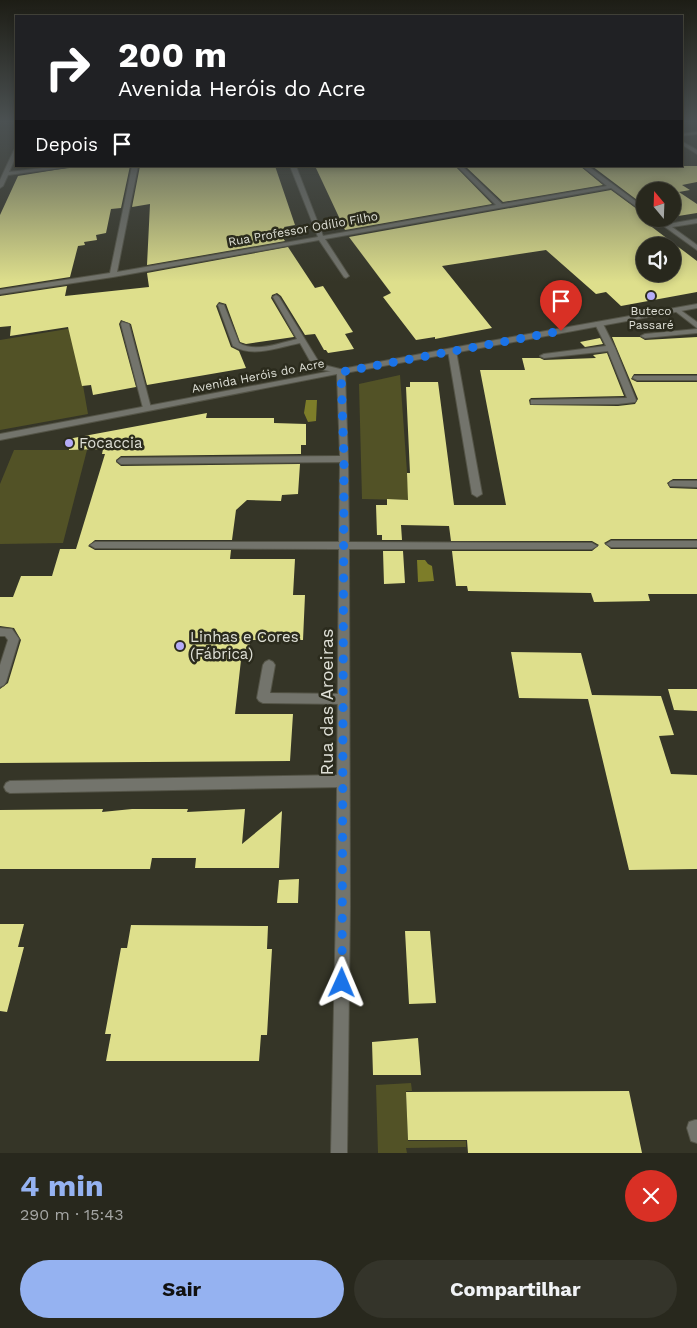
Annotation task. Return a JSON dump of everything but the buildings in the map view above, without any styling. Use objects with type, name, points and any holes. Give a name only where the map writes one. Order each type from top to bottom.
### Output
[{"type":"street","points":[[0,186],[6,175]]},
{"type":"street","points":[[113,274],[133,175]]},
{"type":"street","points":[[297,175],[322,238],[346,276]]},
{"type":"street","points":[[468,175],[499,205]]},
{"type":"street","points":[[595,175],[636,205]]},
{"type":"street","name":"Rua Professor Odílio Filho","points":[[0,292],[610,187]]},
{"type":"street","points":[[681,224],[697,222]]},
{"type":"street","points":[[671,228],[697,248]]},
{"type":"street","points":[[276,297],[317,366],[341,372]]},
{"type":"street","points":[[222,305],[236,344],[240,348],[249,350],[302,340]]},
{"type":"street","name":"Avenida Heróis do Acre","points":[[0,437],[452,350],[697,306]]},
{"type":"street","points":[[677,310],[697,326]]},
{"type":"street","points":[[125,324],[147,408]]},
{"type":"street","points":[[534,402],[618,402],[632,400],[599,324]]},
{"type":"street","points":[[645,336],[697,331]]},
{"type":"street","points":[[544,356],[611,348]]},
{"type":"street","points":[[452,350],[477,494]]},
{"type":"street","name":"Rua das Aroeiras","points":[[339,1153],[344,545],[341,372]]},
{"type":"street","points":[[637,378],[697,378]]},
{"type":"street","points":[[121,462],[344,459]]},
{"type":"street","points":[[673,484],[697,484]]},
{"type":"street","points":[[95,544],[592,546]]},
{"type":"street","points":[[611,544],[697,544]]},
{"type":"street","points":[[0,632],[8,632],[14,639],[0,682]]},
{"type":"street","points":[[268,665],[263,698],[343,699]]},
{"type":"street","points":[[10,787],[343,781]]},
{"type":"street","points":[[697,1128],[695,1128],[697,1135]]},
{"type":"shaded area","points":[[73,328],[88,414],[0,430],[0,340]]},
{"type":"shaded area","points":[[400,375],[409,500],[362,499],[359,384]]},
{"type":"shaded area","points":[[306,400],[317,400],[316,421],[308,422],[304,413]]},
{"type":"shaded area","points":[[14,450],[87,450],[63,543],[0,544],[0,484]]},
{"type":"shaded area","points":[[417,560],[425,560],[432,566],[434,581],[418,582]]},
{"type":"shaded area","points":[[411,1083],[412,1091],[406,1091],[408,1141],[466,1141],[466,1147],[406,1148],[407,1153],[378,1153],[376,1085]]},
{"type":"place","name":"Buteco Passaré","points":[[651,296]]},
{"type":"place","name":"Focaccia","points":[[69,443]]},
{"type":"place","name":"Linhas e Cores (Fábrica)","points":[[180,646]]},
{"type":"route","points":[[342,983],[344,459],[341,372],[561,331]]}]
